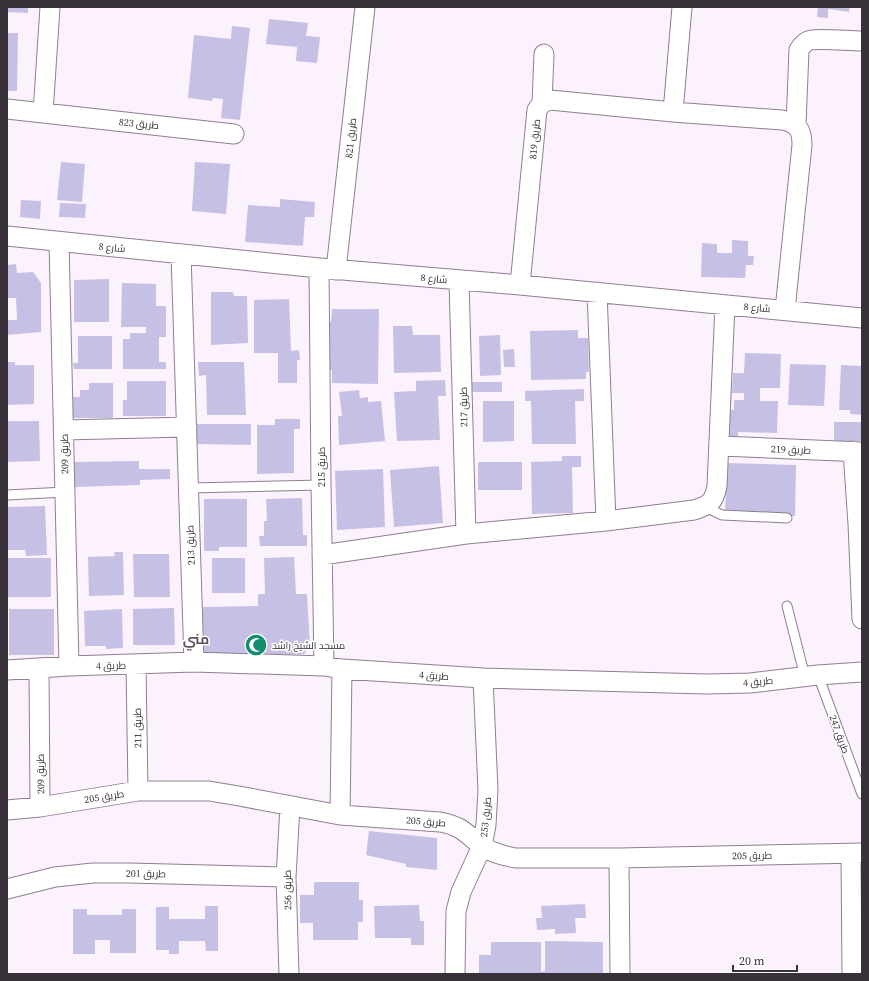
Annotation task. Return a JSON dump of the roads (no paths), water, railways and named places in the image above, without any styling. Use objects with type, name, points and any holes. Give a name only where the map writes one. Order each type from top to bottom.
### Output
[{"type":"street","points":[[43,113],[50,7]]},
{"type":"street","name":"طريق 821","points":[[328,269],[365,7]]},
{"type":"street","points":[[673,112],[682,7]]},
{"type":"street","points":[[796,125],[799,50],[810,40],[862,41]]},
{"type":"street","name":"طريق 819","points":[[520,285],[536,118],[537,110],[542,103],[544,54]]},
{"type":"street","points":[[542,103],[550,100],[673,112],[782,120],[796,125],[802,135],[802,145],[785,310]]},
{"type":"street","name":"طريق 823","points":[[7,109],[234,134]]},
{"type":"street","name":"شارع 8","points":[[7,236],[328,269],[597,292],[862,318]]},
{"type":"street","name":"طريق 209","points":[[59,242],[69,666]]},
{"type":"street","name":"طريق 213","points":[[181,254],[194,662]]},
{"type":"street","name":"طريق 215","points":[[328,269],[321,485],[322,556],[333,667],[340,815]]},
{"type":"street","name":"طريق 217","points":[[460,281],[466,534]]},
{"type":"street","points":[[597,292],[606,521]]},
{"type":"street","points":[[322,556],[466,534],[606,521],[694,510],[710,502],[720,446],[725,305]]},
{"type":"street","points":[[64,430],[187,427]]},
{"type":"street","name":"طريق 219","points":[[720,446],[858,452]]},
{"type":"street","points":[[858,452],[862,620]]},
{"type":"street","name":"طريق 4","points":[[7,670],[69,666],[194,662],[333,667],[483,678],[707,684],[750,683],[862,672]]},
{"type":"street","name":"طريق 211","points":[[136,664],[138,791]]},
{"type":"street","name":"طريق 209","points":[[39,668],[40,807]]},
{"type":"street","name":"طريق 253","points":[[455,974],[456,911],[461,892],[482,846],[486,825],[488,790],[483,678]]},
{"type":"street","name":"طريق 205","points":[[7,810],[40,807],[138,791],[209,791],[340,815],[452,824],[464,830],[482,846],[504,856],[516,858],[619,858],[857,854]]},
{"type":"street","name":"طريق 256","points":[[289,974],[286,877],[290,806]]},
{"type":"street","points":[[852,974],[857,854]]},
{"type":"street","points":[[619,858],[620,974]]},
{"type":"street","name":"طريق 201","points":[[7,889],[55,876],[93,873],[286,877]]},
{"type":"lane","points":[[189,488],[321,485]]},
{"type":"lane","points":[[7,495],[65,492]]},
{"type":"lane","points":[[710,502],[722,515],[786,518]]},
{"type":"lane","name":"طريق 247","points":[[787,606],[812,676],[862,794]]},
{"type":"place","name":"مسجد الشيخ راشد","points":[[256,645]]},
{"type":"district","name":"مني","points":[[196,639]]}]
